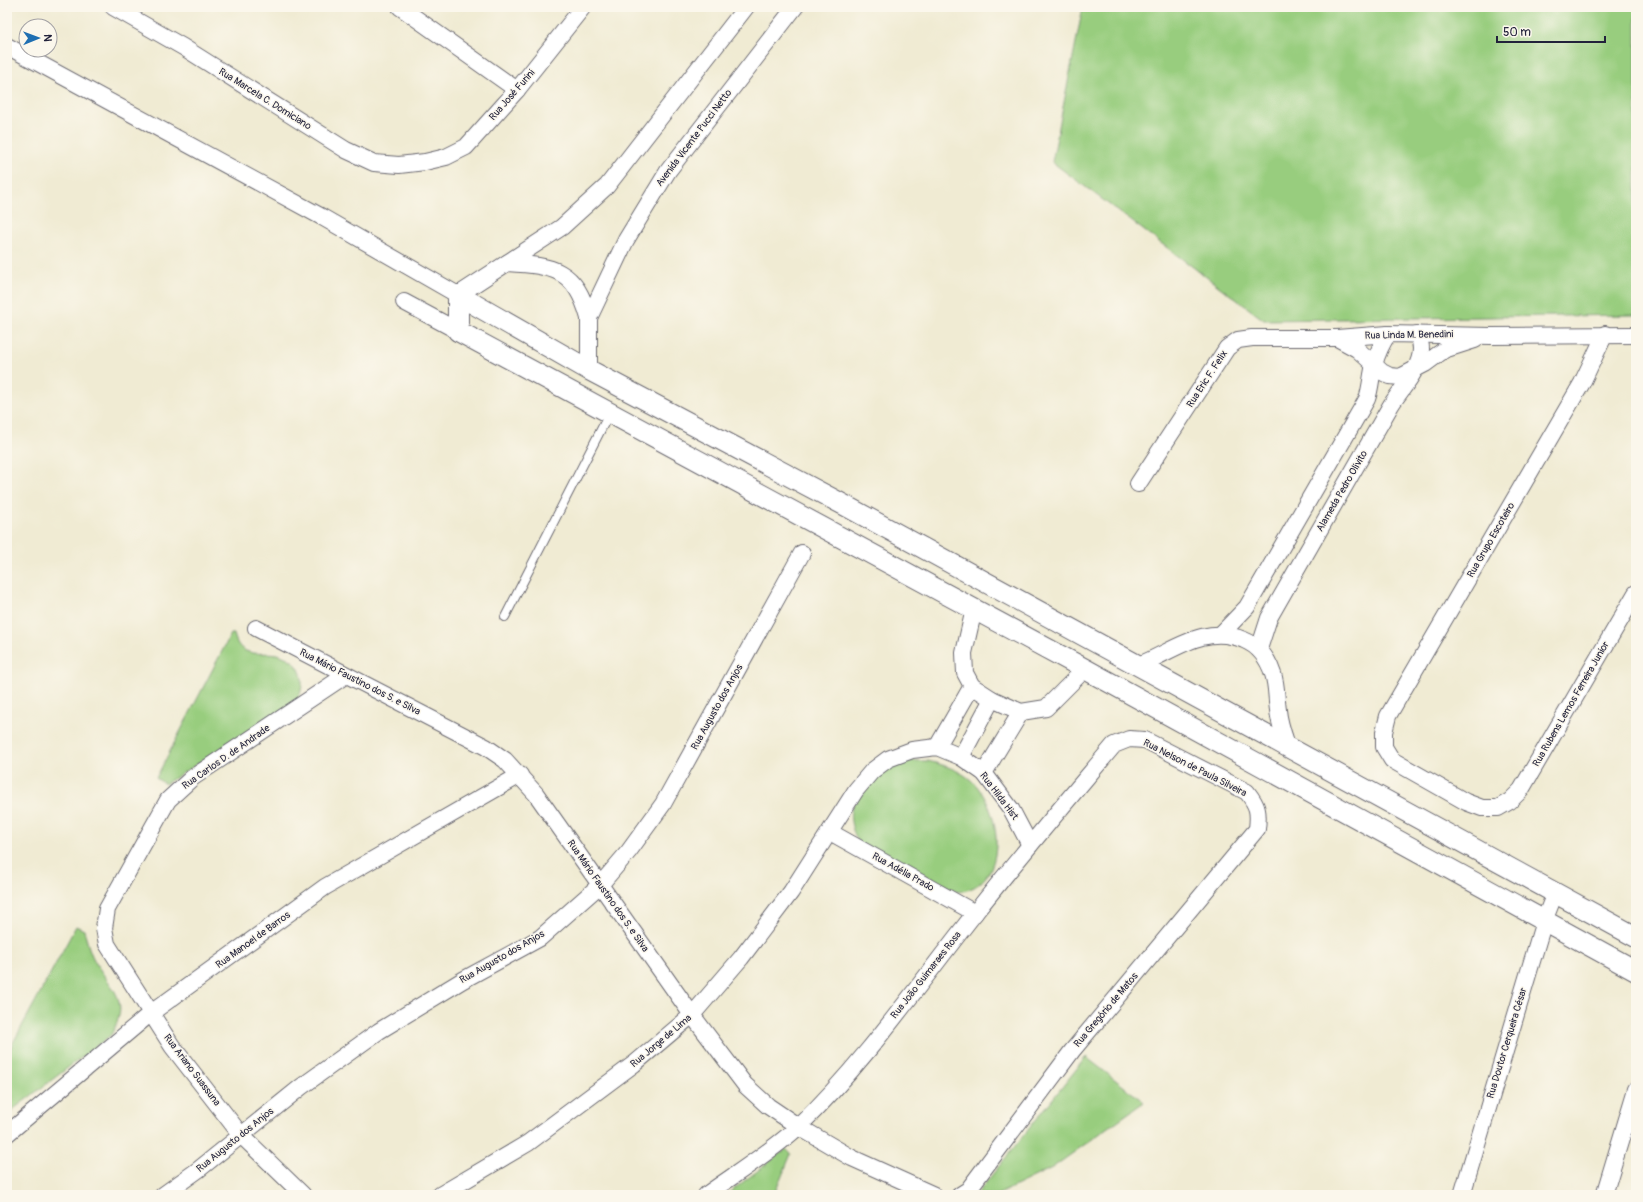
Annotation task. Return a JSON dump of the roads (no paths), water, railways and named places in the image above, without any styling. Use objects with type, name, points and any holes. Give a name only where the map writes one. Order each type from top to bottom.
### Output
[{"type":"street","name":"Rua Marcela C. Domiciano","points":[[113,7],[183,47],[346,150],[374,163],[400,165],[426,162]]},
{"type":"street","points":[[400,7],[517,90]]},
{"type":"street","name":"Rua José Furini","points":[[426,162],[446,157],[466,147],[517,90],[583,7]]},
{"type":"street","points":[[458,295],[562,227],[607,186],[746,7]]},
{"type":"street","name":"Avenida Vicente Pucci Netto","points":[[589,370],[590,318],[626,240],[668,171],[794,7]]},
{"type":"street","points":[[7,46],[322,216],[589,370],[846,506],[1636,937]]},
{"type":"street","points":[[507,263],[551,268],[566,275],[577,286],[584,299],[590,318]]},
{"type":"street","points":[[458,295],[458,331]]},
{"type":"street","points":[[404,302],[610,411],[1636,971]]},
{"type":"street","points":[[458,331],[476,318],[497,318]]},
{"type":"street","points":[[1222,634],[1247,607],[1367,399],[1372,384],[1374,365],[1381,346],[1388,334]]},
{"type":"street","name":"Rua Linda M. Benedini","points":[[1337,338],[1388,334],[1491,336],[1605,334],[1636,335]]},
{"type":"street","name":"Alameda Pedro Olivito","points":[[1259,649],[1269,618],[1391,405],[1413,372],[1420,357],[1421,347],[1417,334]]},
{"type":"street","name":"Rua Grupo Escoteiro","points":[[1498,808],[1482,808],[1466,802],[1392,760],[1384,747],[1384,732],[1388,716],[1582,383],[1605,334]]},
{"type":"street","name":"Rua Linda M. Benedini","points":[[1337,338],[1357,349],[1374,365],[1390,376],[1400,377],[1413,372],[1444,350],[1459,344],[1491,336]]},
{"type":"street","name":"Rua Eric F. Felix","points":[[1138,484],[1227,348],[1238,340],[1252,338],[1337,338]]},
{"type":"street","points":[[832,532],[846,506]]},
{"type":"street","name":"Rua Augusto dos Anjos","points":[[163,1195],[198,1170],[301,1087],[379,1031],[463,980],[540,938],[600,885],[629,851],[663,804],[802,553]]},
{"type":"street","name":"Rua Rubens Lemos Ferreira Junior","points":[[1498,808],[1510,801],[1521,790],[1636,593]]},
{"type":"street","points":[[974,609],[964,653],[965,673],[972,686],[992,699],[1021,712],[1046,708],[1085,669]]},
{"type":"street","name":"Rua Mário Faustino dos S. e Silva","points":[[256,628],[486,747],[505,760],[536,794],[692,1015],[744,1085],[768,1106],[799,1127],[852,1158],[934,1195]]},
{"type":"street","points":[[1139,665],[1191,640],[1206,635],[1222,634],[1238,637],[1249,642],[1259,649],[1269,662],[1274,674],[1279,718],[1288,748]]},
{"type":"street","name":"Rua Carlos D. de Andrade","points":[[104,928],[107,909],[168,800],[192,778],[346,675]]},
{"type":"street","points":[[830,832],[856,790],[872,771],[888,759],[912,750],[938,747],[972,686]]},
{"type":"street","points":[[961,757],[992,699]]},
{"type":"street","points":[[984,773],[1021,712]]},
{"type":"street","name":"Rua Nelson de Paula Silveira","points":[[1129,738],[1145,740],[1247,792],[1256,804],[1258,816],[1257,829]]},
{"type":"street","name":"Rua João Guimaraes Rosa","points":[[706,1195],[799,1127],[866,1053],[975,913],[1114,745],[1129,738]]},
{"type":"street","name":"Rua Hilda Hist","points":[[938,747],[961,757],[984,773],[1011,809],[1030,845]]},
{"type":"street","points":[[1321,799],[1335,774]]},
{"type":"street","name":"Rua Manoel de Barros","points":[[7,1134],[151,1013],[326,887],[520,775]]},
{"type":"street","name":"Rua Gregório de Matos","points":[[960,1195],[968,1190],[1072,1051],[1257,829]]},
{"type":"street","name":"Rua Adélia Prado","points":[[830,832],[975,913]]},
{"type":"street","name":"Rua Jorge de Lima","points":[[440,1195],[528,1143],[634,1064],[692,1015],[741,958],[791,892],[830,832]]},
{"type":"street","name":"Rua Doutor Cerqueira César","points":[[1462,1195],[1544,921],[1555,893]]},
{"type":"street","name":"Rua Ariano Suassuna","points":[[104,928],[107,944],[172,1046],[241,1135],[303,1195]]},
{"type":"street","points":[[1604,1195],[1636,1089]]},
{"type":"lane","points":[[505,617],[610,411]]}]
